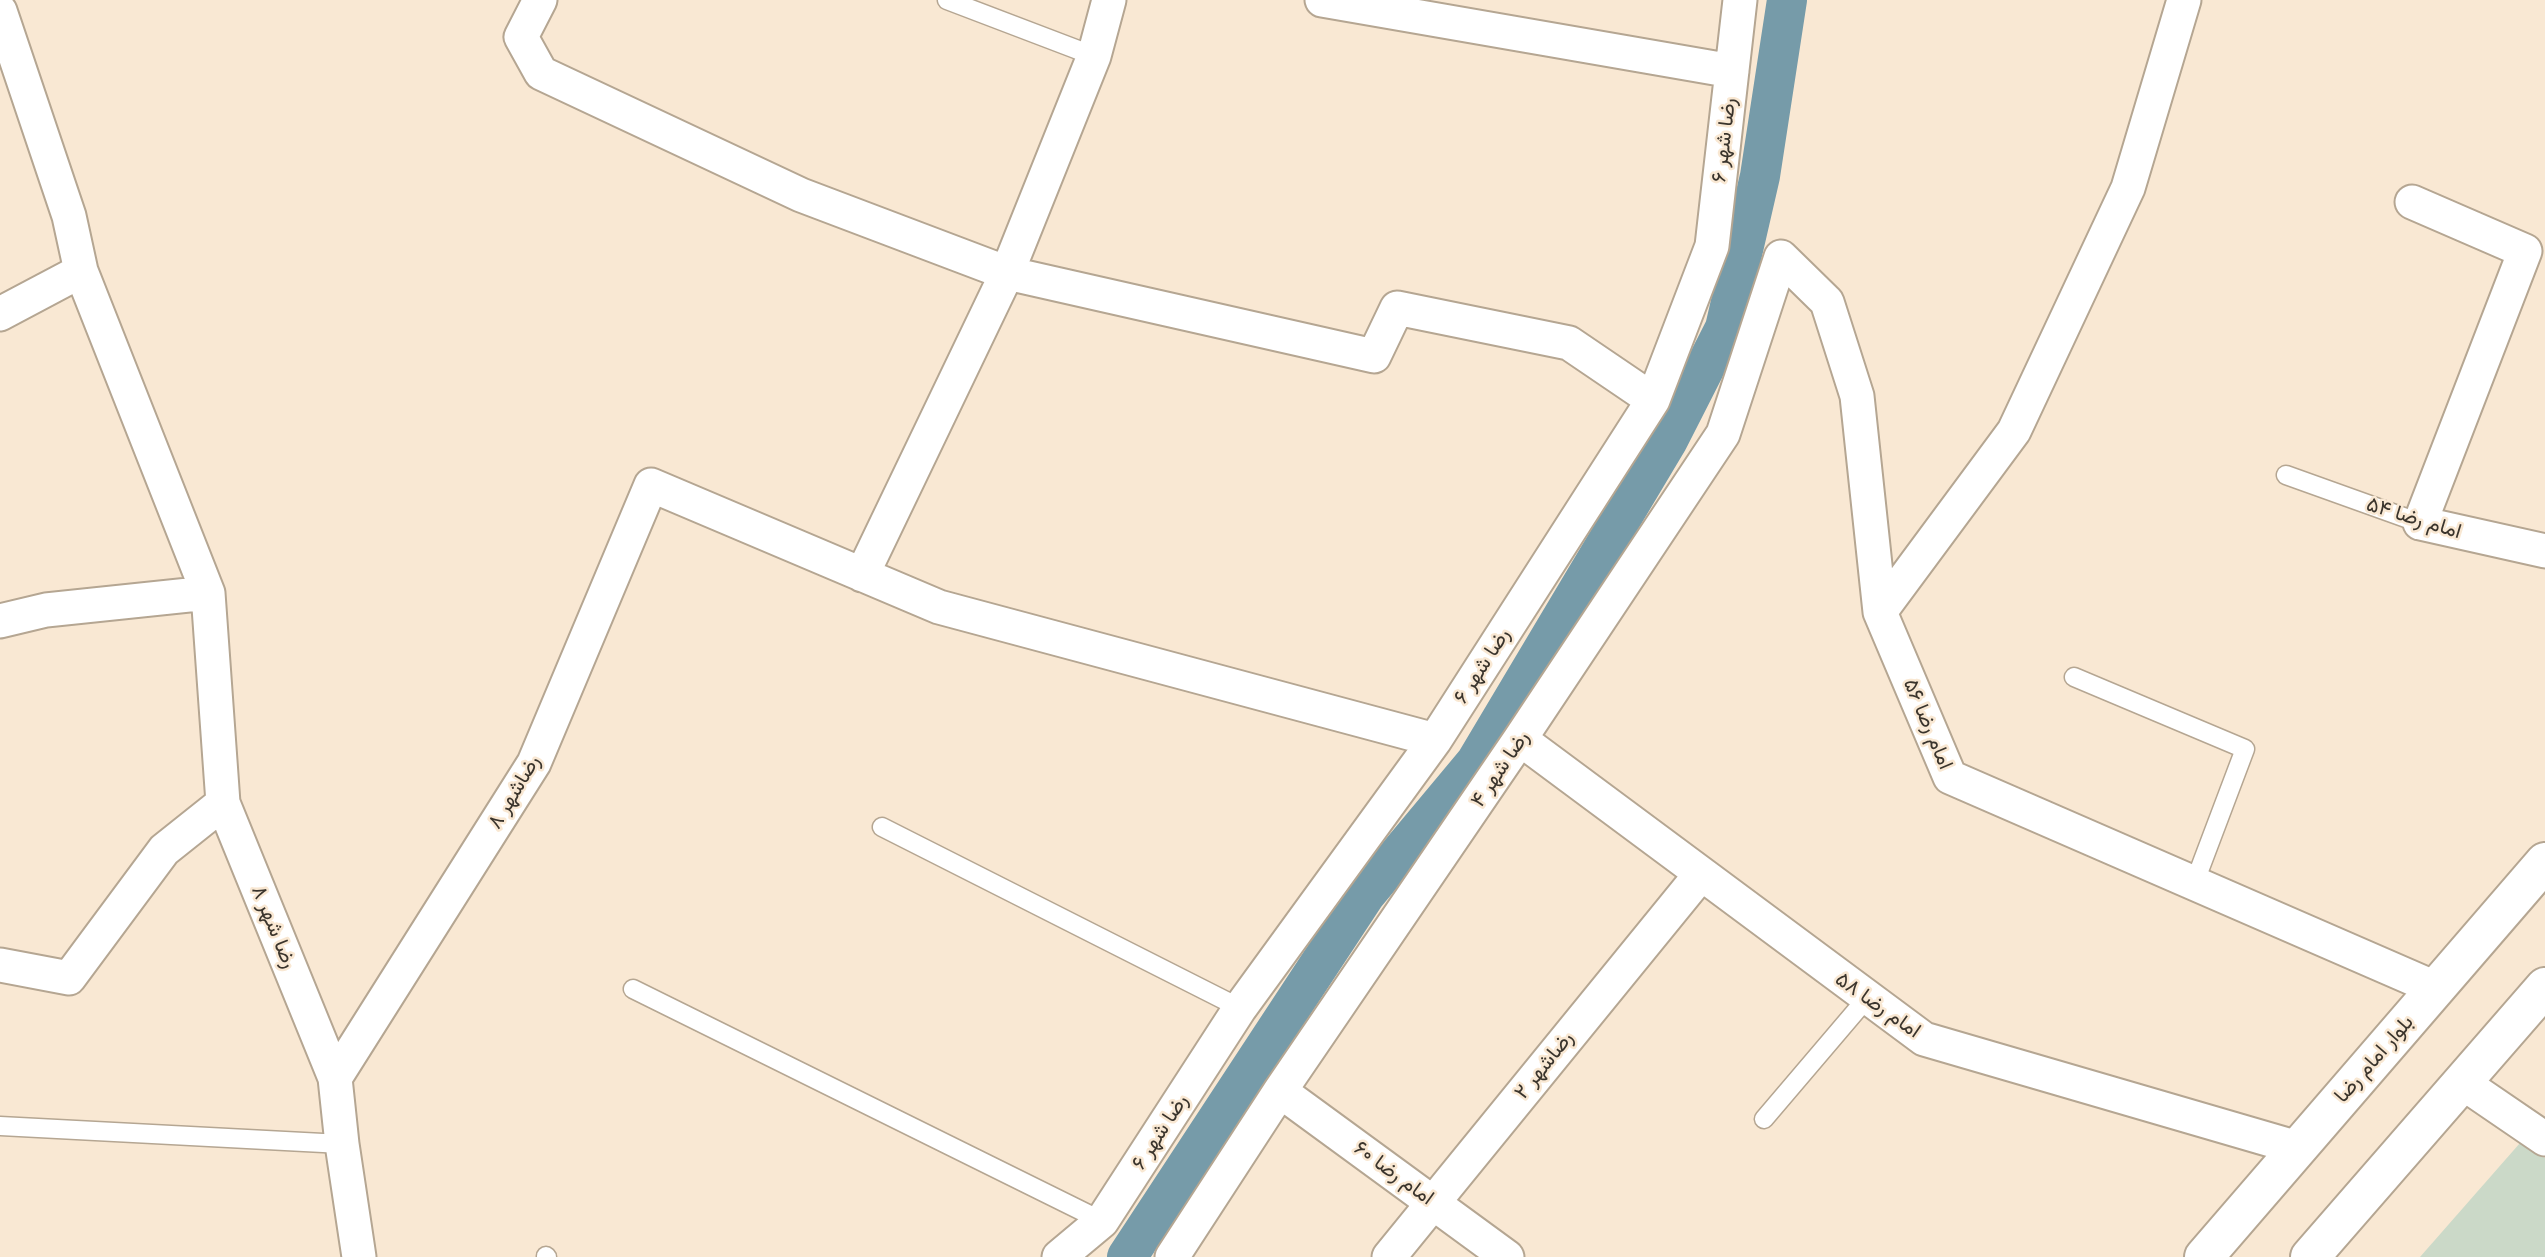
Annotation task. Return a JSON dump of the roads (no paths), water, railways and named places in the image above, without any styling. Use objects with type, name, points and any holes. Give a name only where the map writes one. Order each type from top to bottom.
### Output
[{"type":"main road","name":"بلوار امام رضا","points":[[2204,1257],[2545,862]]},
{"type":"main road","points":[[2310,1257],[2545,987]]},
{"type":"street","points":[[540,0],[521,37],[541,73],[801,195],[1007,273],[1374,356],[1397,308],[1569,343],[1653,400]]},
{"type":"street","points":[[1109,0],[1094,56],[1007,273],[862,575],[939,607],[1435,740]]},
{"type":"street","points":[[1322,0],[1732,71]]},
{"type":"street","name":"رضا شهر ۶","points":[[1059,1257],[1102,1222],[1240,1008],[1435,740],[1653,400],[1712,246],[1740,0]]},
{"type":"street","points":[[1880,612],[2014,431],[2128,188],[2184,0]]},
{"type":"street","name":"رضا شهر ۸","points":[[0,11],[69,216],[81,271],[208,593],[223,803],[335,1078],[359,1257]]},
{"type":"street","points":[[2412,202],[2525,251],[2420,523]]},
{"type":"street","name":"امام رضا ۵۶","points":[[1782,257],[1827,302],[1857,396],[1880,612],[1950,777],[2435,988]]},
{"type":"street","name":"رضا شهر ۴","points":[[1172,1257],[1280,1091],[1520,739],[1723,434],[1782,257]]},
{"type":"street","points":[[0,314],[81,271]]},
{"type":"street","name":"رضاشهر ۸","points":[[335,1078],[534,763],[651,485],[862,575]]},
{"type":"street","name":"امام رضا ۵۴","points":[[2420,523],[2545,551]]},
{"type":"street","points":[[0,621],[46,610],[208,593]]},
{"type":"street","name":"امام رضا ۵۸","points":[[1520,739],[1924,1039],[2298,1149]]},
{"type":"street","points":[[0,965],[69,978],[164,850],[223,803]]},
{"type":"street","name":"رضاشهر ۲","points":[[1389,1257],[1701,874]]},
{"type":"street","points":[[2463,1083],[2545,1139]]},
{"type":"street","name":"امام رضا ۶۰","points":[[1280,1091],[1507,1257]]},
{"type":"lane","points":[[947,0],[1094,56]]},
{"type":"lane","name":"امام رضا ۵۴","points":[[2286,475],[2420,523]]},
{"type":"lane","points":[[2074,677],[2245,749],[2194,884]]},
{"type":"lane","points":[[882,827],[1240,1008]]},
{"type":"lane","points":[[632,989],[1102,1222]]},
{"type":"lane","points":[[1764,1119],[1867,998]]},
{"type":"lane","points":[[0,1126],[342,1144]]},
{"type":"waterway","points":[[1127,1257],[1365,895],[1476,762],[1668,440],[1725,328],[1760,176],[1787,0]]}]
